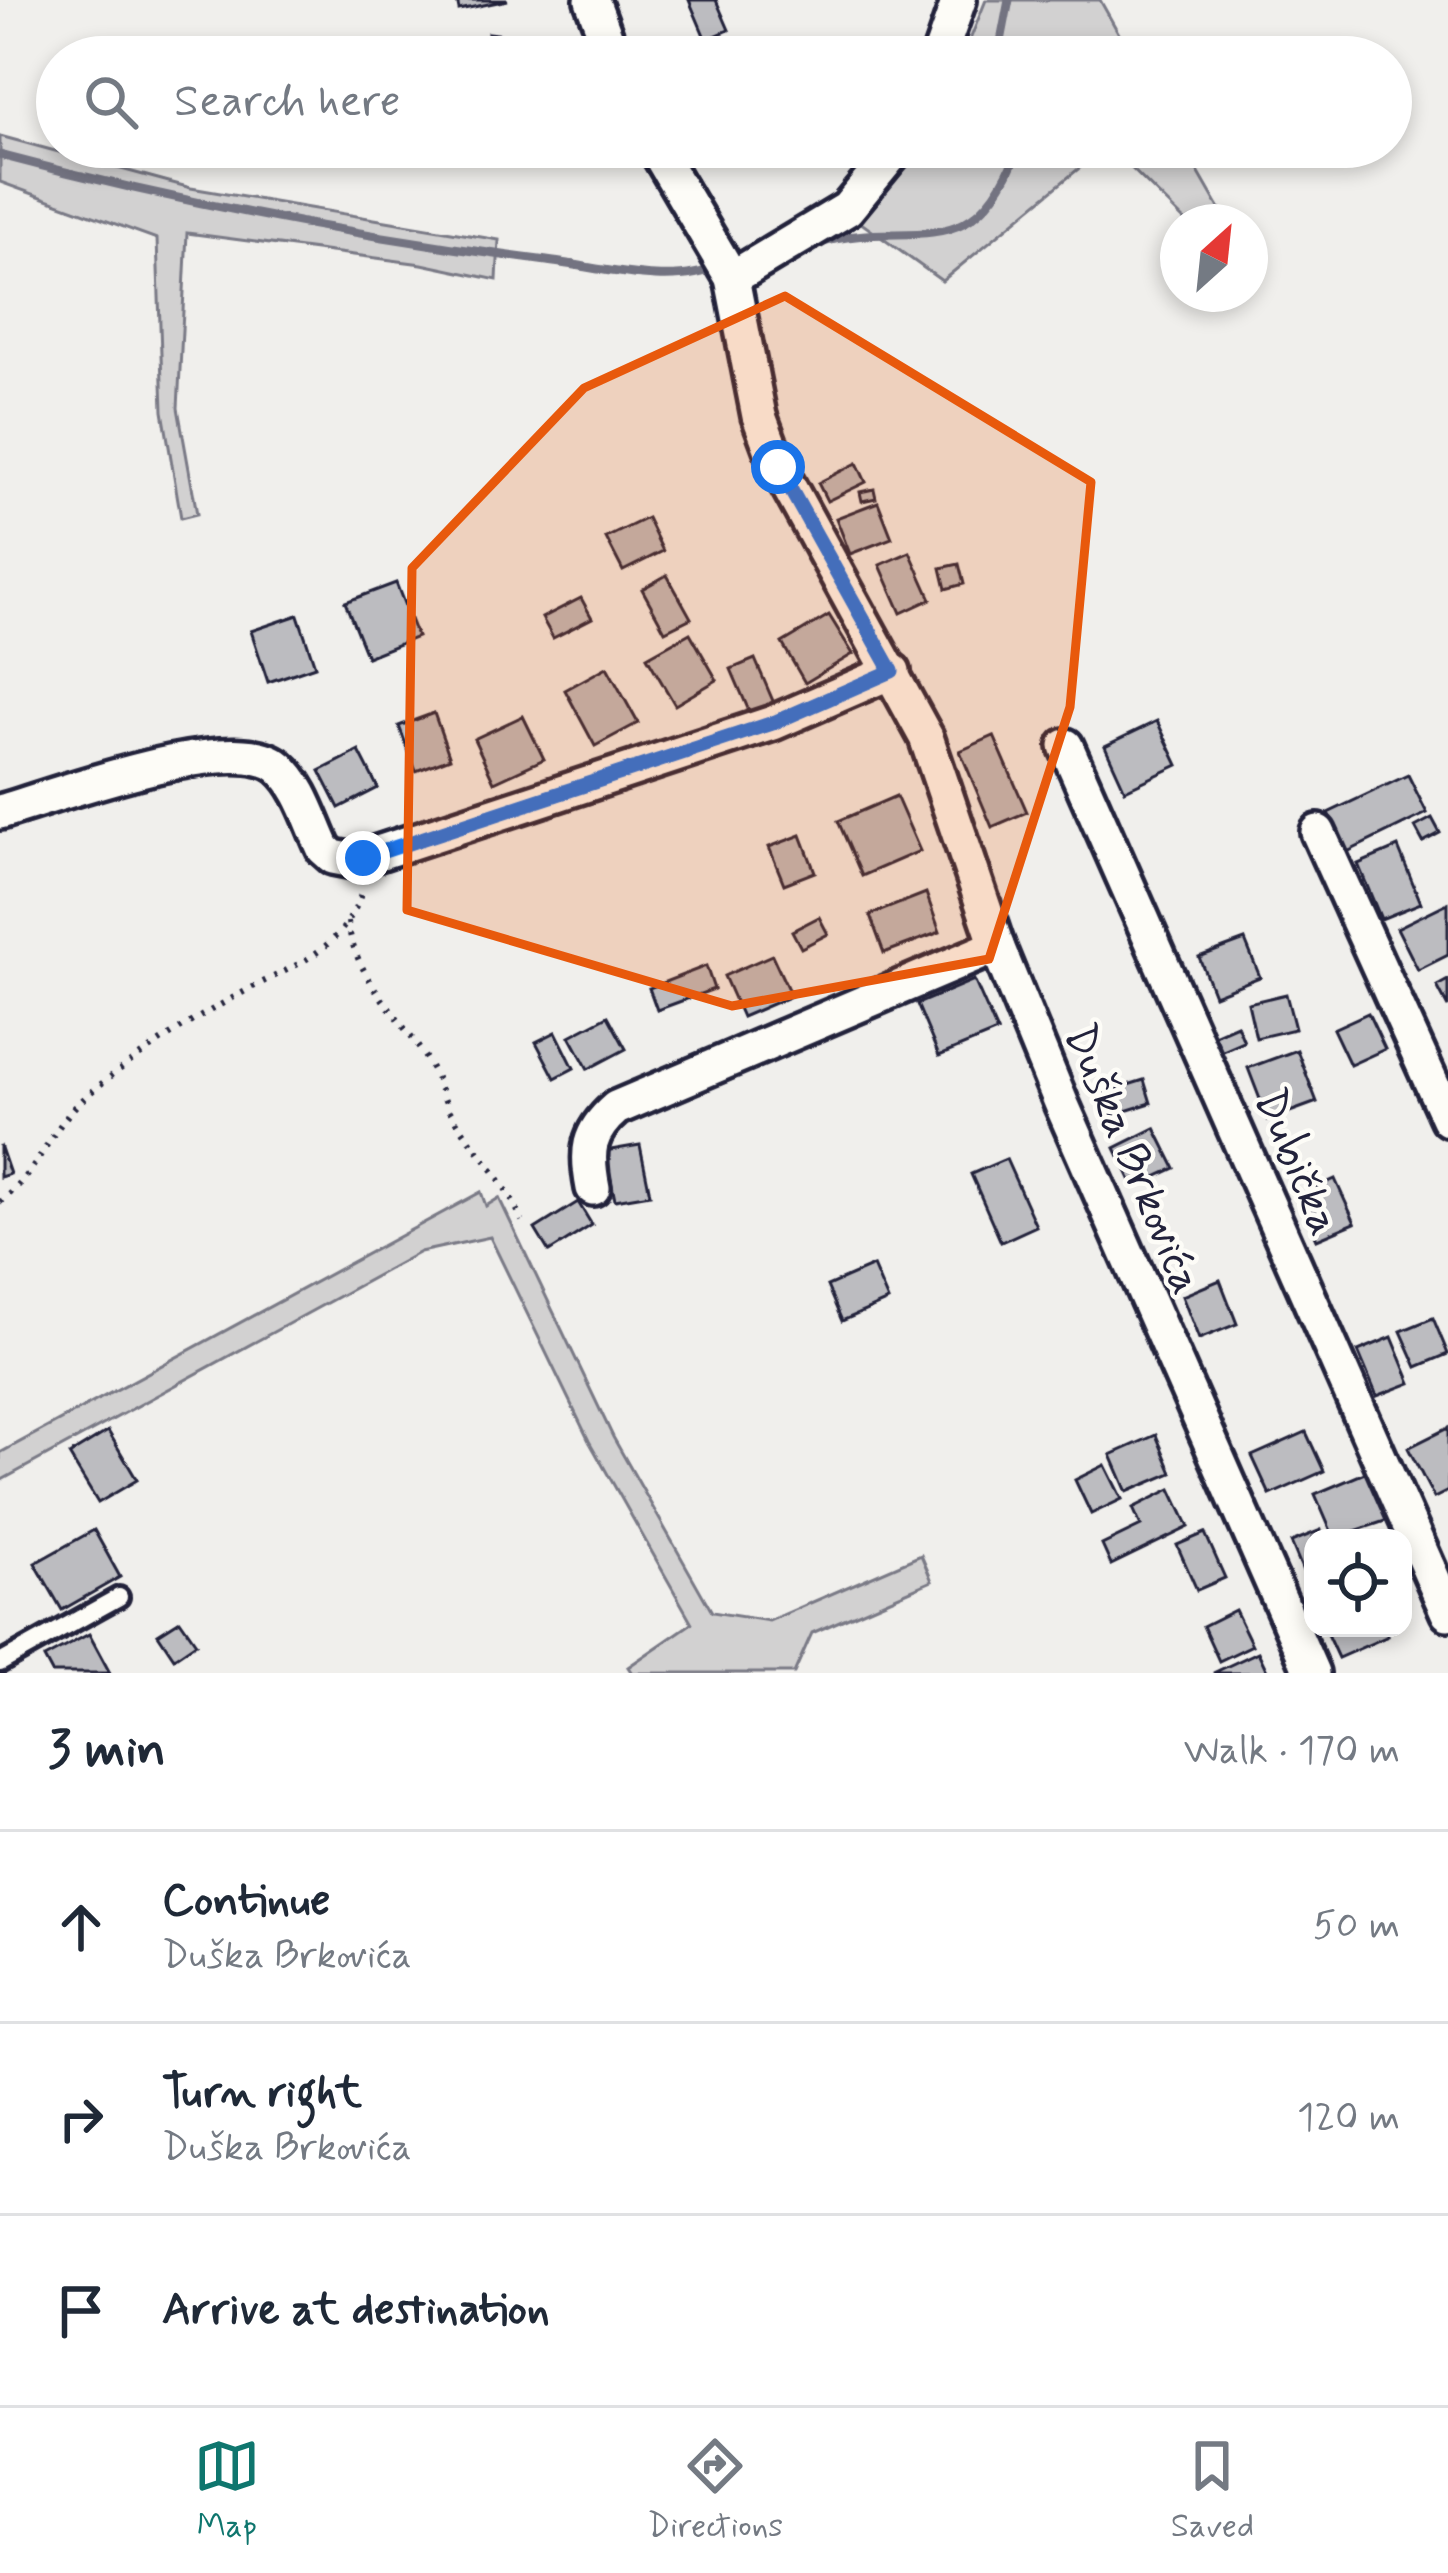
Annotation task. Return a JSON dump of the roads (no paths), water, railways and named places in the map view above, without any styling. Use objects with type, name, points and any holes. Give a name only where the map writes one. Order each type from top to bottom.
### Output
[{"type":"street","points":[[592,0],[605,36]]},
{"type":"street","points":[[946,36],[958,0]]},
{"type":"street","name":"Duška Brkovića","points":[[668,168],[732,278],[759,416],[778,467],[926,737],[997,946],[1132,1269],[1246,1512],[1312,1673]]},
{"type":"street","points":[[732,278],[847,209],[881,168]]},
{"type":"street","points":[[0,812],[202,755],[242,752],[275,764],[287,776],[333,857],[361,859],[753,730],[892,671]]},
{"type":"street","name":"Dubička","points":[[1066,746],[1448,1613]]},
{"type":"street","points":[[1318,832],[1448,1119]]},
{"type":"street","points":[[593,1188],[588,1144],[596,1125],[616,1108],[997,946]]},
{"type":"lane","points":[[0,1664],[119,1597]]},
{"type":"waterway","points":[[1002,36],[1009,0]]},
{"type":"waterway","points":[[0,155],[36,165]]},
{"type":"waterway","points":[[49,168],[204,204],[408,241],[657,276],[700,273],[719,266]]},
{"type":"waterway","points":[[816,244],[849,237],[934,232],[958,225],[980,211],[1009,168]]}]
